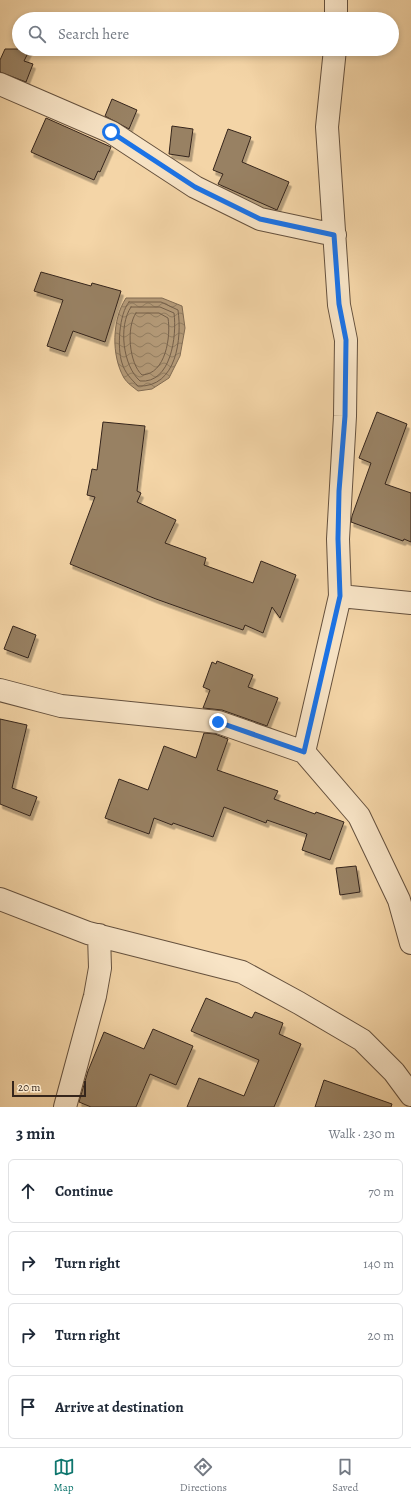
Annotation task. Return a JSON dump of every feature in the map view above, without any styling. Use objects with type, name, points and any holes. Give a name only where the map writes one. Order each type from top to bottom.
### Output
[{"type":"street","points":[[336,0],[336,12]]},
{"type":"street","points":[[304,752],[340,596],[338,539],[339,491],[345,416],[346,340],[339,304],[327,127],[334,56]]},
{"type":"street","points":[[0,84],[111,132],[195,187],[260,219],[334,235]]},
{"type":"street","points":[[340,596],[411,603]]},
{"type":"street","points":[[0,690],[61,706],[218,722],[304,752],[359,816],[400,900],[411,943]]},
{"type":"street","points":[[0,899],[88,933],[242,972],[299,1002],[362,1040],[394,1072],[411,1095]]},
{"type":"street","points":[[65,1107],[95,996],[100,968],[99,936]]},
{"type":"water","points":[[126,298],[162,298],[182,306],[185,328],[180,356],[169,378],[152,389],[138,391],[130,385],[124,378],[117,359],[115,348],[116,327],[121,307]]},
{"type":"building","points":[[5,49],[12,49],[12,56],[26,56],[24,61],[33,64],[26,82],[0,72],[0,60]]},
{"type":"building","points":[[112,99],[137,110],[129,129],[105,116]]},
{"type":"building","points":[[46,118],[111,147],[100,172],[98,171],[94,180],[31,152]]},
{"type":"building","points":[[172,126],[193,129],[189,157],[169,154]]},
{"type":"building","points":[[228,129],[251,137],[242,162],[289,182],[277,210],[218,184],[223,174],[213,170]]},
{"type":"building","points":[[41,272],[91,286],[92,283],[121,291],[105,342],[73,331],[65,352],[47,346],[63,300],[34,291]]},
{"type":"building","points":[[377,412],[407,424],[385,484],[411,493],[411,542],[404,539],[403,541],[351,522],[371,463],[359,458]]},
{"type":"building","points":[[103,422],[145,426],[137,491],[141,493],[137,502],[176,520],[165,543],[206,558],[204,565],[253,583],[261,561],[296,575],[280,618],[272,607],[263,633],[245,625],[243,630],[156,599],[70,564],[95,497],[87,495],[92,469],[97,470]]},
{"type":"building","points":[[13,626],[36,635],[28,658],[4,649]]},
{"type":"building","points":[[217,661],[253,675],[248,687],[278,698],[267,726],[222,710],[203,708],[210,690],[203,687],[212,662],[216,664]]},
{"type":"building","points":[[0,719],[27,725],[12,788],[37,797],[30,816],[0,804]]},
{"type":"building","points":[[204,733],[215,734],[228,739],[217,770],[278,791],[274,799],[315,814],[316,812],[344,822],[330,860],[302,850],[307,834],[267,820],[266,823],[224,807],[213,837],[154,818],[149,834],[105,818],[119,779],[148,790],[164,746],[196,758]]},
{"type":"building","points":[[356,866],[360,892],[340,895],[336,868]]},
{"type":"building","points":[[206,998],[252,1018],[255,1012],[283,1023],[279,1034],[301,1044],[274,1107],[187,1107],[199,1078],[244,1096],[259,1060],[191,1031]]},
{"type":"building","points":[[153,1029],[193,1046],[176,1085],[150,1074],[136,1107],[91,1107],[79,1102],[88,1071],[104,1032],[144,1049]]},
{"type":"building","points":[[324,1080],[392,1104],[391,1107],[315,1107]]},
{"type":"route","points":[[111,132],[195,187],[260,219],[334,235],[339,304],[346,340],[345,416],[339,491],[338,539],[340,596],[304,752],[218,722]]}]
